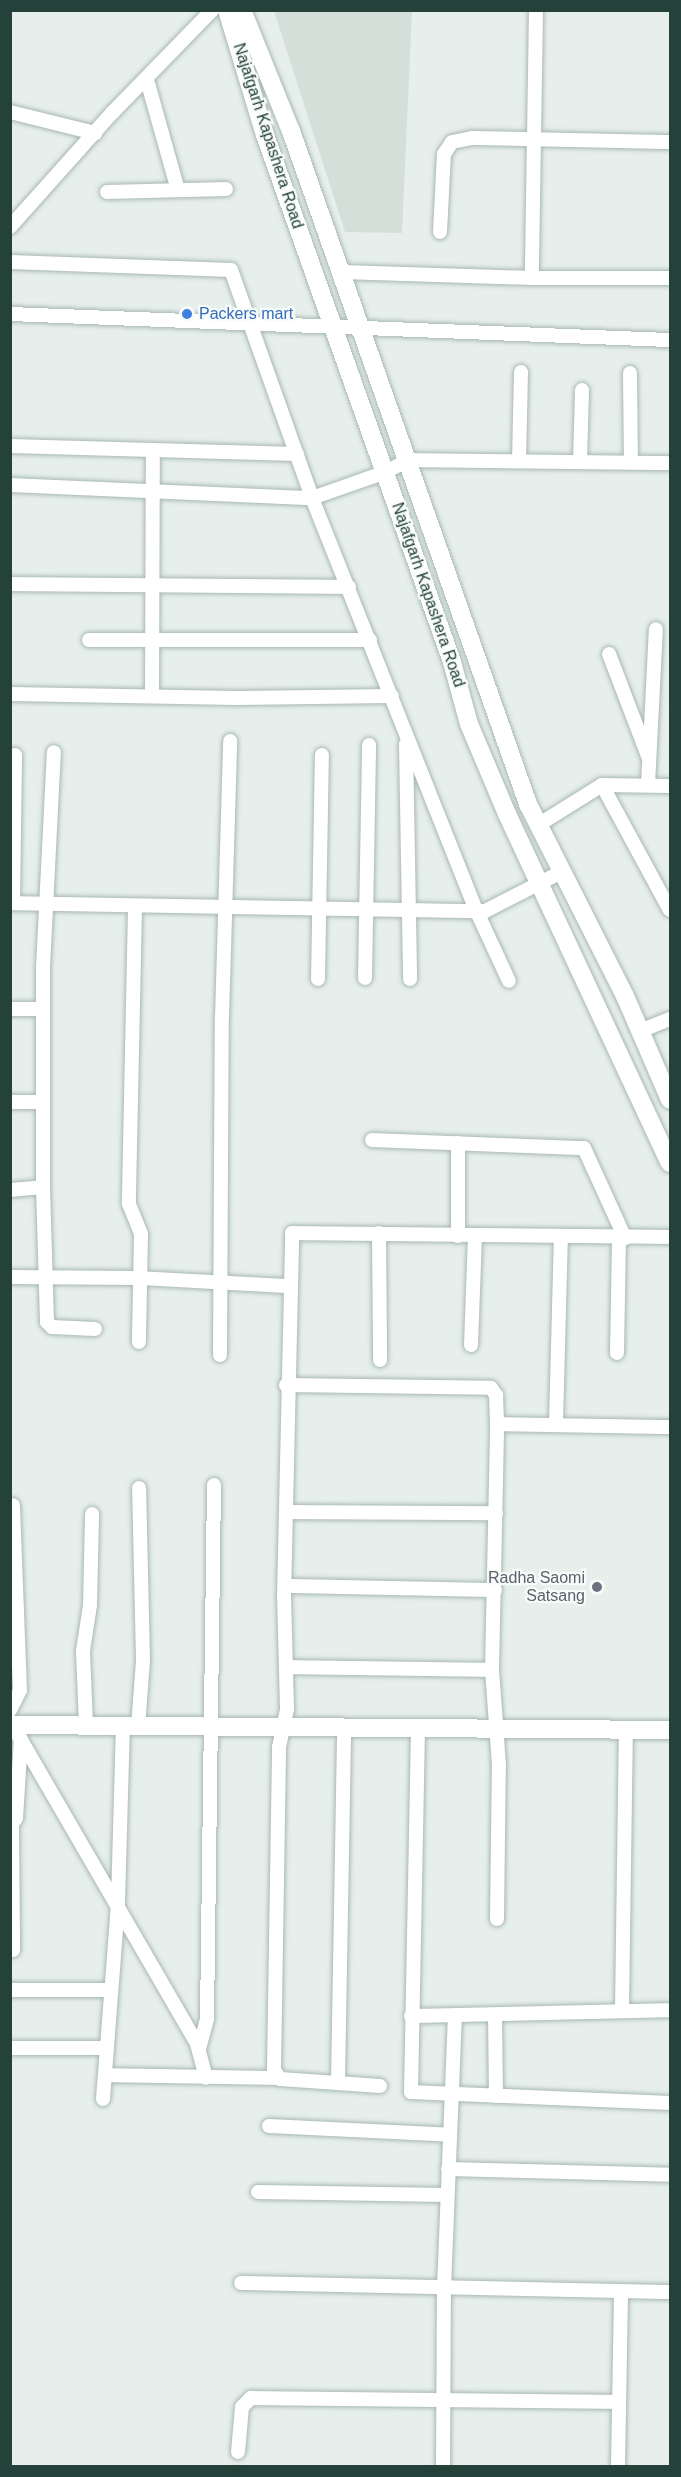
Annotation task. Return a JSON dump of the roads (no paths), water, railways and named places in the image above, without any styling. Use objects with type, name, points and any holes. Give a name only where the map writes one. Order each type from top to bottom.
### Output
[{"type":"main road","name":"Najafgarh Kapashera Road","points":[[227,10],[265,135],[453,662],[469,724],[507,814],[670,1163]]},
{"type":"main road","name":"Najafgarh Kapashera Road","points":[[242,10],[291,131],[342,272],[528,804],[640,1031],[670,1100]]},
{"type":"main road","points":[[507,814],[528,804]]},
{"type":"main road","points":[[13,1724],[282,1730],[670,1730]]},
{"type":"street","points":[[10,227],[95,133],[212,10]]},
{"type":"street","points":[[531,278],[536,10]]},
{"type":"street","points":[[147,80],[178,190]]},
{"type":"street","points":[[10,112],[95,133]]},
{"type":"street","points":[[440,232],[444,154],[452,142],[472,138],[670,142]]},
{"type":"street","points":[[107,192],[226,189]]},
{"type":"street","points":[[10,262],[226,267],[253,327],[312,498],[476,910],[509,981]]},
{"type":"street","points":[[342,272],[531,278],[670,278]]},
{"type":"street","points":[[10,314],[253,327],[670,340]]},
{"type":"street","points":[[519,461],[521,372]]},
{"type":"street","points":[[630,373],[631,462]]},
{"type":"street","points":[[580,462],[582,390]]},
{"type":"street","points":[[10,446],[153,452],[297,454]]},
{"type":"street","points":[[152,696],[153,452]]},
{"type":"street","points":[[10,485],[312,498],[386,472],[408,460],[670,463]]},
{"type":"street","points":[[10,584],[349,587]]},
{"type":"street","points":[[648,785],[656,629]]},
{"type":"street","points":[[89,639],[370,640]]},
{"type":"street","points":[[609,654],[650,760]]},
{"type":"street","points":[[10,694],[392,696]]},
{"type":"street","points":[[406,733],[411,911],[410,979]]},
{"type":"street","points":[[220,1355],[230,741]]},
{"type":"street","points":[[365,978],[368,910],[369,746]]},
{"type":"street","points":[[54,752],[43,1010],[43,1187],[48,1326],[95,1329]]},
{"type":"street","points":[[15,755],[12,903],[135,908],[485,911],[563,871]]},
{"type":"street","points":[[318,979],[322,755]]},
{"type":"street","points":[[603,785],[670,910]]},
{"type":"street","points":[[538,825],[603,785],[670,786]]},
{"type":"street","points":[[135,908],[129,1204],[140,1230],[140,1342]]},
{"type":"street","points":[[10,1009],[43,1010]]},
{"type":"street","points":[[640,1031],[670,1019]]},
{"type":"street","points":[[10,1102],[43,1102]]},
{"type":"street","points":[[372,1140],[584,1148],[622,1238],[616,1353]]},
{"type":"street","points":[[458,1143],[458,1236]]},
{"type":"street","points":[[10,1190],[43,1187]]},
{"type":"street","points":[[277,2078],[274,2058],[282,1730],[287,1709],[286,1385],[288,1286],[292,1233],[561,1238],[670,1237]]},
{"type":"street","points":[[378,1233],[380,1360]]},
{"type":"street","points":[[471,1345],[475,1236]]},
{"type":"street","points":[[556,1423],[561,1238]]},
{"type":"street","points":[[10,1277],[140,1278],[288,1286]]},
{"type":"street","points":[[286,1385],[490,1388],[496,1395],[495,1590],[492,1670],[496,1730],[497,1919]]},
{"type":"street","points":[[497,1424],[556,1423],[670,1427]]},
{"type":"street","points":[[199,2049],[207,2019],[214,1485]]},
{"type":"street","points":[[103,2099],[131,1727],[143,1660],[139,1488]]},
{"type":"street","points":[[13,1505],[20,1690],[13,1724],[11,1826],[13,1950]]},
{"type":"street","points":[[286,1512],[496,1513]]},
{"type":"street","points":[[86,1725],[83,1651],[90,1605],[92,1514]]},
{"type":"street","points":[[287,1586],[495,1590]]},
{"type":"street","points":[[286,1667],[492,1670]]},
{"type":"street","points":[[13,1724],[118,1902],[199,2049],[206,2078]]},
{"type":"street","points":[[339,2081],[344,1729]]},
{"type":"street","points":[[417,1729],[411,2092],[453,2096],[670,2103]]},
{"type":"street","points":[[622,2009],[626,1730]]},
{"type":"street","points":[[10,1990],[111,1990]]},
{"type":"street","points":[[411,2016],[622,2009],[670,2010]]},
{"type":"street","points":[[443,2466],[444,2288],[453,2096],[454,2015]]},
{"type":"street","points":[[495,2015],[496,2096]]},
{"type":"street","points":[[10,2048],[107,2048]]},
{"type":"street","points":[[105,2075],[277,2078],[339,2081],[380,2086]]},
{"type":"street","points":[[269,2126],[450,2135]]},
{"type":"street","points":[[448,2169],[670,2175]]},
{"type":"street","points":[[258,2192],[447,2195]]},
{"type":"street","points":[[241,2283],[621,2293],[670,2292]]},
{"type":"street","points":[[618,2466],[621,2293]]},
{"type":"street","points":[[238,2452],[242,2407],[251,2398],[443,2398],[619,2402]]},
{"type":"place","name":"Packers mart","points":[[187,314]]},
{"type":"place","name":"Radha Saomi Satsang","points":[[597,1587]]}]
